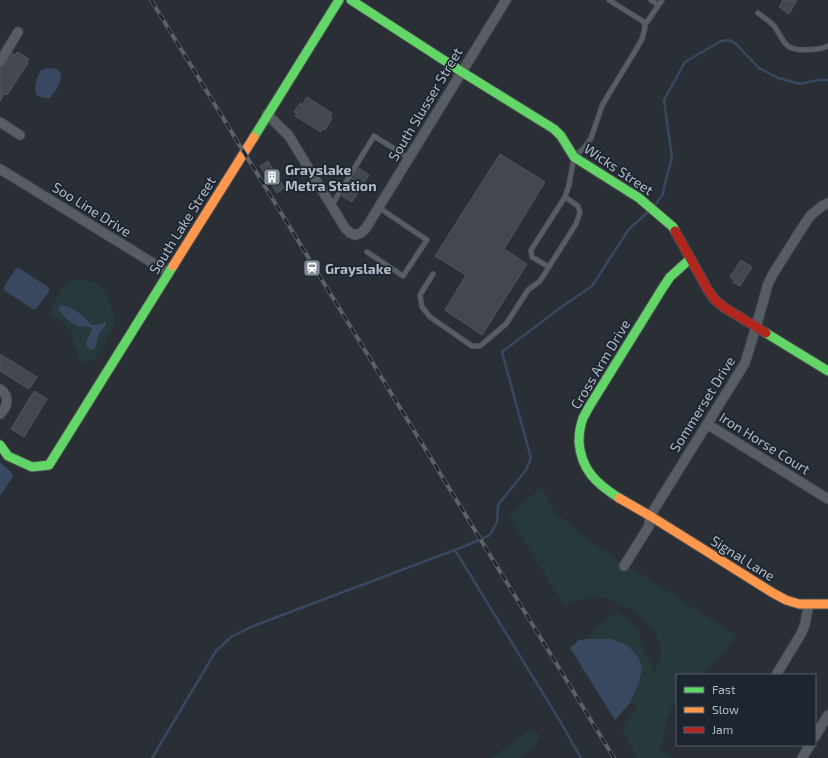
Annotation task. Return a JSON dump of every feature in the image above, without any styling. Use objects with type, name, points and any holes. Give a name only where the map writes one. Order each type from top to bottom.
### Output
[{"type":"street","name":"South Lake Street","points":[[0,445],[8,456],[32,467],[49,465],[339,0]]},
{"type":"street","name":"Wicks Street","points":[[351,0],[462,72],[554,128],[561,136],[574,157],[639,198],[673,227],[690,259],[715,300],[725,308],[828,371]]},
{"type":"street","name":"South Slusser Street","points":[[331,206],[345,228],[350,233],[355,235],[361,233],[366,228],[506,0]]},
{"type":"street","points":[[0,62],[18,32]]},
{"type":"street","points":[[267,114],[289,136],[331,206]]},
{"type":"street","points":[[0,122],[20,135]]},
{"type":"street","name":"Soo Line Drive","points":[[0,169],[169,273]]},
{"type":"street","name":"Sommerset Drive","points":[[624,566],[649,526],[650,516],[745,363],[768,284],[773,274],[810,216],[828,203]]},
{"type":"street","name":"Cross Arm Drive","points":[[650,516],[608,491],[590,474],[584,464],[581,454],[580,433],[583,419],[589,407],[662,289],[670,277],[690,259]]},
{"type":"street","points":[[0,389],[4,392],[7,401],[5,410],[0,414]]},
{"type":"street","name":"Iron Horse Court","points":[[707,424],[828,499]]},
{"type":"street","name":"Signal Lane","points":[[650,516],[786,600],[799,604],[828,604]]},
{"type":"street","points":[[777,674],[801,634],[805,624],[809,604]]},
{"type":"street","points":[[816,735],[828,715]]},
{"type":"street","points":[[802,758],[809,746]]},
{"type":"lane","points":[[549,268],[532,257],[531,250],[565,196],[570,185],[574,157],[585,147],[591,138],[602,106],[644,34],[644,22],[609,0]]},
{"type":"lane","points":[[651,0],[658,5]]},
{"type":"lane","points":[[644,25],[662,0]]},
{"type":"lane","points":[[758,13],[775,27],[788,46],[804,50],[828,46]]},
{"type":"lane","points":[[331,206],[374,136],[409,158]]},
{"type":"lane","points":[[433,274],[420,295],[422,307],[430,317],[472,346],[480,346],[506,324],[528,290],[540,281],[576,224],[580,213],[578,206],[565,196]]},
{"type":"lane","points":[[367,252],[403,276],[427,240],[378,207]]},
{"type":"shaded area","points":[[80,280],[101,286],[108,297],[112,308],[114,321],[106,342],[100,352],[88,361],[79,360],[71,330],[53,317],[50,313],[62,288],[68,281]],"holes":[[[67,306],[86,317],[92,325],[97,325],[103,322],[105,325],[96,342],[86,342],[92,328],[64,317],[58,309]]]},
{"type":"shaded area","points":[[542,487],[555,513],[592,543],[737,636],[703,674],[676,674],[676,702],[671,707],[660,750],[672,758],[637,758],[622,729],[638,705],[629,704],[639,683],[642,670],[627,645],[611,639],[586,639],[603,622],[618,612],[638,629],[642,648],[652,664],[655,673],[662,650],[653,628],[633,610],[608,598],[589,597],[564,605],[509,516]]},
{"type":"shaded area","points":[[531,729],[541,737],[536,744],[518,758],[489,758],[500,752]]},
{"type":"water","points":[[48,68],[57,69],[61,73],[61,77],[55,92],[50,98],[44,98],[36,95],[35,85],[41,70]]},
{"type":"water","points":[[16,268],[19,268],[48,287],[50,290],[36,309],[33,309],[5,291],[4,287]]},
{"type":"water","points":[[61,305],[78,312],[92,325],[97,325],[106,321],[106,325],[99,334],[95,348],[91,350],[87,347],[86,342],[92,328],[86,326],[80,327],[68,320],[58,309]]},
{"type":"water","points":[[0,462],[14,475],[0,496]]},
{"type":"water","points":[[611,639],[627,645],[639,658],[642,670],[639,683],[629,704],[615,720],[570,648],[579,640]]},
{"type":"building","points":[[783,0],[797,0],[789,14],[779,7]]},
{"type":"building","points":[[18,52],[29,59],[27,62],[28,63],[7,95],[5,93],[0,101],[0,68],[5,65],[12,53],[15,55]]},
{"type":"building","points":[[307,97],[332,113],[330,117],[332,118],[325,130],[322,129],[321,132],[295,116],[297,113],[294,112],[300,103],[302,105]]},
{"type":"building","points":[[500,154],[545,182],[504,249],[527,264],[482,335],[445,310],[466,275],[435,256]]},
{"type":"building","name":"Grayslake Metra Station","points":[[268,161],[284,188],[277,193],[260,166]]},
{"type":"building","points":[[359,168],[369,175],[352,202],[342,196]]},
{"type":"building","points":[[741,260],[752,267],[740,286],[733,282],[734,280],[730,277]]},
{"type":"building","points":[[0,354],[37,377],[29,389],[0,371]]},
{"type":"building","points":[[34,391],[47,399],[24,437],[11,429]]},
{"type":"waterway","points":[[655,205],[663,194],[672,158],[664,100],[685,62],[721,41],[729,40],[736,44],[759,68],[778,78],[800,84],[818,80],[828,80]]},
{"type":"waterway","points":[[152,758],[216,651],[231,637],[251,627],[468,545],[490,535],[497,522],[498,505],[526,470],[531,458],[502,352],[592,286],[629,229],[647,213]]},
{"type":"waterway","points":[[455,550],[560,721],[581,758]]},
{"type":"railway","points":[[151,0],[614,758]]},
{"type":"traffic: fast","points":[[254,137],[339,0]]},
{"type":"traffic: fast","points":[[351,0],[462,72],[554,129],[561,136],[574,157],[639,198],[673,227],[675,231]]},
{"type":"traffic: fast","points":[[619,498],[597,482],[583,461],[579,442],[582,421],[589,407],[662,289],[670,277],[690,259]]},
{"type":"traffic: fast","points":[[0,445],[8,456],[32,467],[49,465],[173,266]]},
{"type":"traffic: fast","points":[[766,333],[828,371]]},
{"type":"traffic: slow","points":[[173,266],[254,137]]},
{"type":"traffic: slow","points":[[619,498],[786,600],[799,604],[828,604]]},
{"type":"traffic: jam","points":[[675,231],[715,300],[725,308],[766,333]]},
{"type":"place","name":"Grayslake Metra Station","points":[[272,177]]},
{"type":"place","name":"Grayslake","points":[[312,268]]}]
